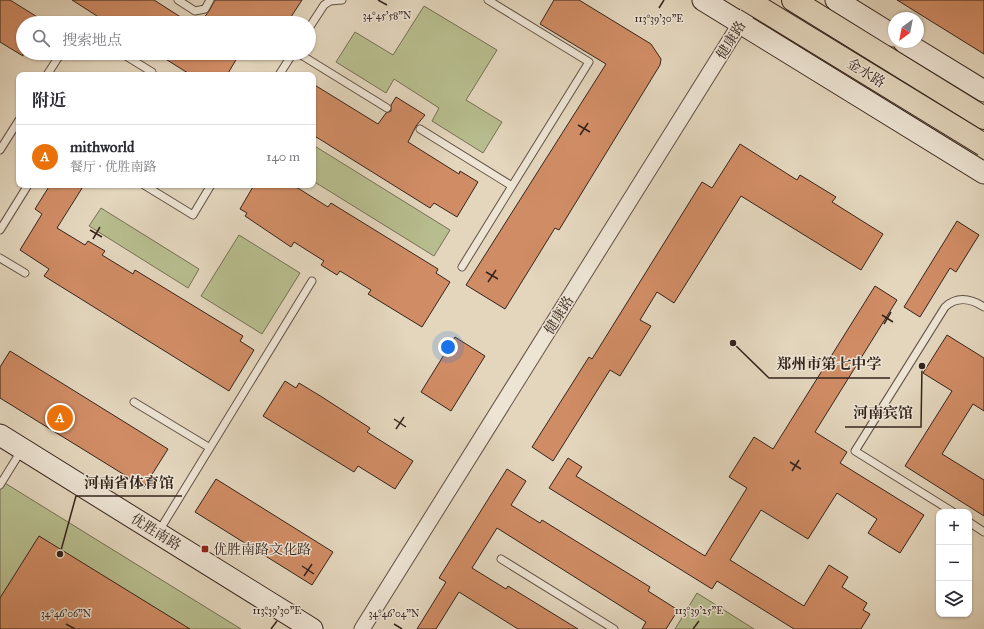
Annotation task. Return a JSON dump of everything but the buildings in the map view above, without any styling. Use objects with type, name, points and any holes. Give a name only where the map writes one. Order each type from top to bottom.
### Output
[{"type":"main road","name":"金水路","points":[[747,0],[984,146]]},
{"type":"main road","name":"金水路","points":[[793,0],[984,118]]},
{"type":"street","points":[[703,0],[984,173]]},
{"type":"street","name":"健康路","points":[[362,629],[755,0]]},
{"type":"street","points":[[836,0],[888,32]]},
{"type":"street","points":[[914,48],[984,91]]},
{"type":"street","name":"优胜南路","points":[[0,435],[312,629]]},
{"type":"lane","points":[[178,0],[195,11],[205,9],[210,0]]},
{"type":"lane","points":[[316,17],[324,5],[330,1],[342,0]]},
{"type":"lane","points":[[462,267],[589,62],[488,0]]},
{"type":"lane","points":[[49,72],[57,60]]},
{"type":"lane","points":[[132,60],[152,72]]},
{"type":"lane","points":[[281,72],[289,60]]},
{"type":"lane","points":[[309,60],[387,108]]},
{"type":"lane","points":[[0,150],[16,125]]},
{"type":"lane","points":[[420,129],[512,186]]},
{"type":"lane","points":[[0,230],[26,188]]},
{"type":"lane","points":[[149,188],[193,215],[209,188]]},
{"type":"lane","points":[[0,258],[25,273]]},
{"type":"lane","points":[[158,533],[312,281]]},
{"type":"lane","points":[[947,509],[855,451],[945,307],[951,302],[962,299],[975,301],[984,307]]},
{"type":"lane","points":[[134,402],[210,448]]},
{"type":"lane","points":[[0,484],[22,449]]},
{"type":"lane","points":[[972,524],[984,532]]},
{"type":"lane","points":[[500,559],[614,629]]},
{"type":"green space","points":[[424,6],[497,50],[466,100],[502,122],[483,153],[432,121],[439,108],[394,79],[386,93],[336,62],[355,32],[393,55]]},
{"type":"green space","points":[[316,147],[450,230],[434,256],[316,183]]},
{"type":"green space","points":[[101,208],[199,269],[188,288],[89,226]]},
{"type":"green space","points":[[239,235],[300,273],[262,334],[201,296]]},
{"type":"green space","points":[[0,480],[241,629],[0,629]]},
{"type":"green space","points":[[697,593],[754,629],[675,629]]},
{"type":"place","name":"郑州市第七中学","points":[[733,343]]},
{"type":"place","name":"河南宾馆","points":[[922,366]]},
{"type":"place","name":"mithworld","points":[[60,418]]},
{"type":"place","name":"优胜南路文化路","points":[[205,549]]},
{"type":"place","name":"河南省体育馆","points":[[60,554]]}]
